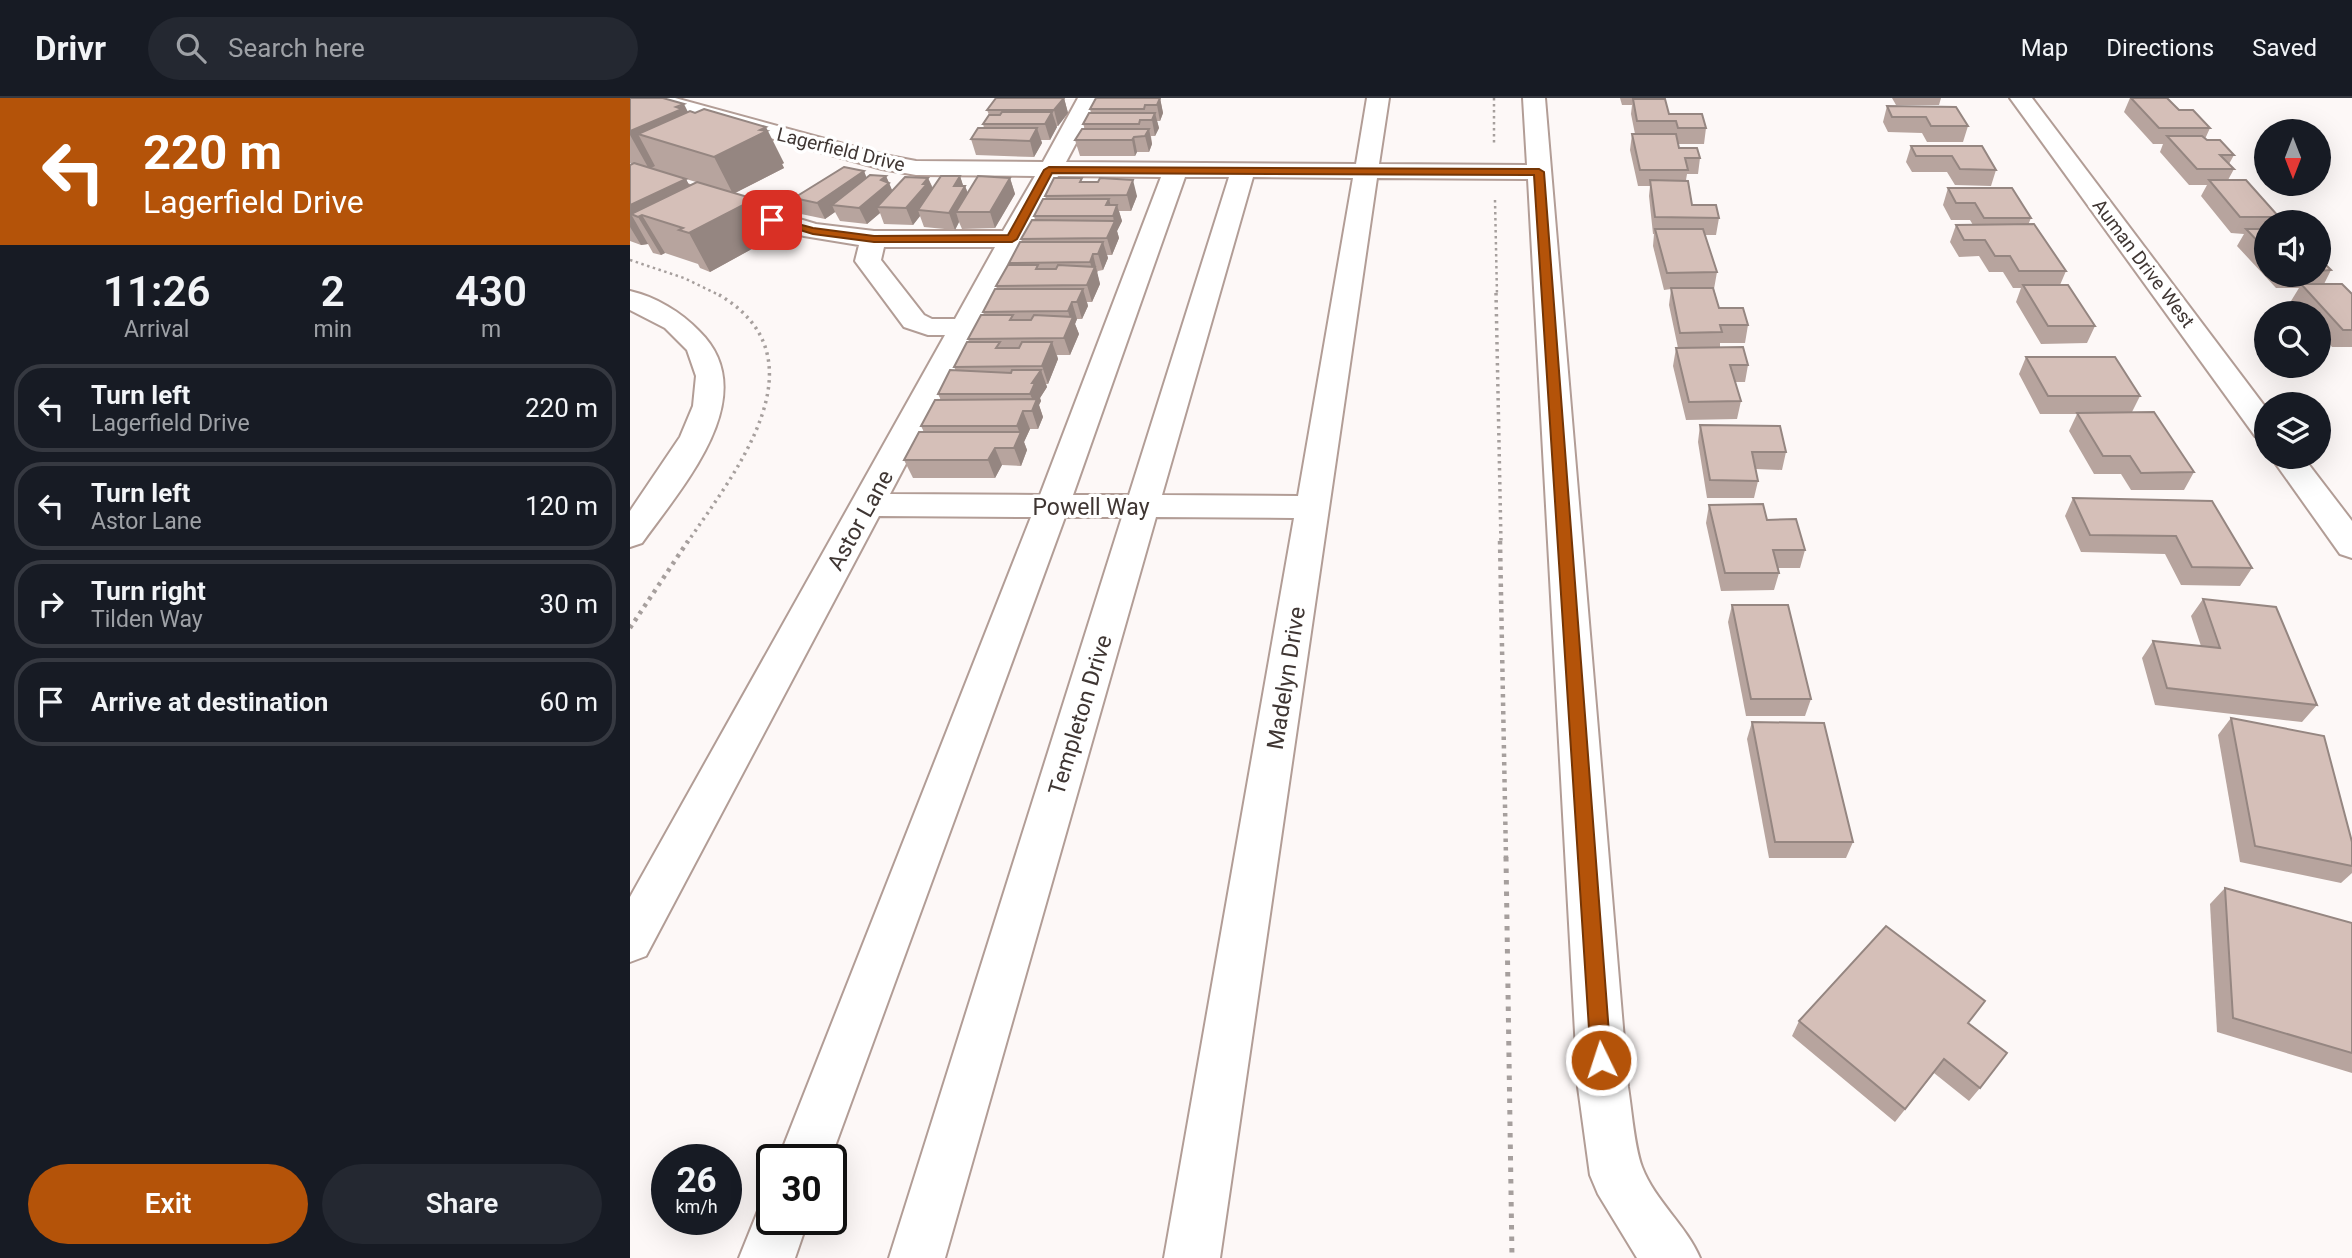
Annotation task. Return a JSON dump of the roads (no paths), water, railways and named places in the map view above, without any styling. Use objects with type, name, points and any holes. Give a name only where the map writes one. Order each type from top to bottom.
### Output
[{"type":"street","name":"Lagerfield Drive","points":[[651,98],[869,158],[916,168],[1539,172]]},
{"type":"street","points":[[694,111],[722,98]]},
{"type":"street","name":"Astor Lane","points":[[630,941],[1089,98]]},
{"type":"street","name":"Madelyn Drive","points":[[1192,1258],[1378,98]]},
{"type":"street","points":[[1534,98],[1603,1087],[1617,1175],[1647,1227],[1672,1258]]},
{"type":"street","name":"Auman Drive West","points":[[2021,98],[2254,413]]},
{"type":"street","points":[[810,1144],[1052,507],[1175,171]]},
{"type":"street","name":"Templeton Drive","points":[[917,1258],[1244,171]]},
{"type":"street","points":[[630,175],[793,226],[874,239],[1012,239]]},
{"type":"street","points":[[874,239],[869,249],[868,261],[914,321],[928,327],[966,327]]},
{"type":"street","points":[[630,299],[665,314],[688,331],[708,359],[712,380],[704,420],[690,448],[630,535]]},
{"type":"street","points":[[2296,469],[2352,546]]},
{"type":"street","name":"Powell Way","points":[[868,505],[1314,507]]},
{"type":"street","points":[[767,1258],[776,1235]]}]
